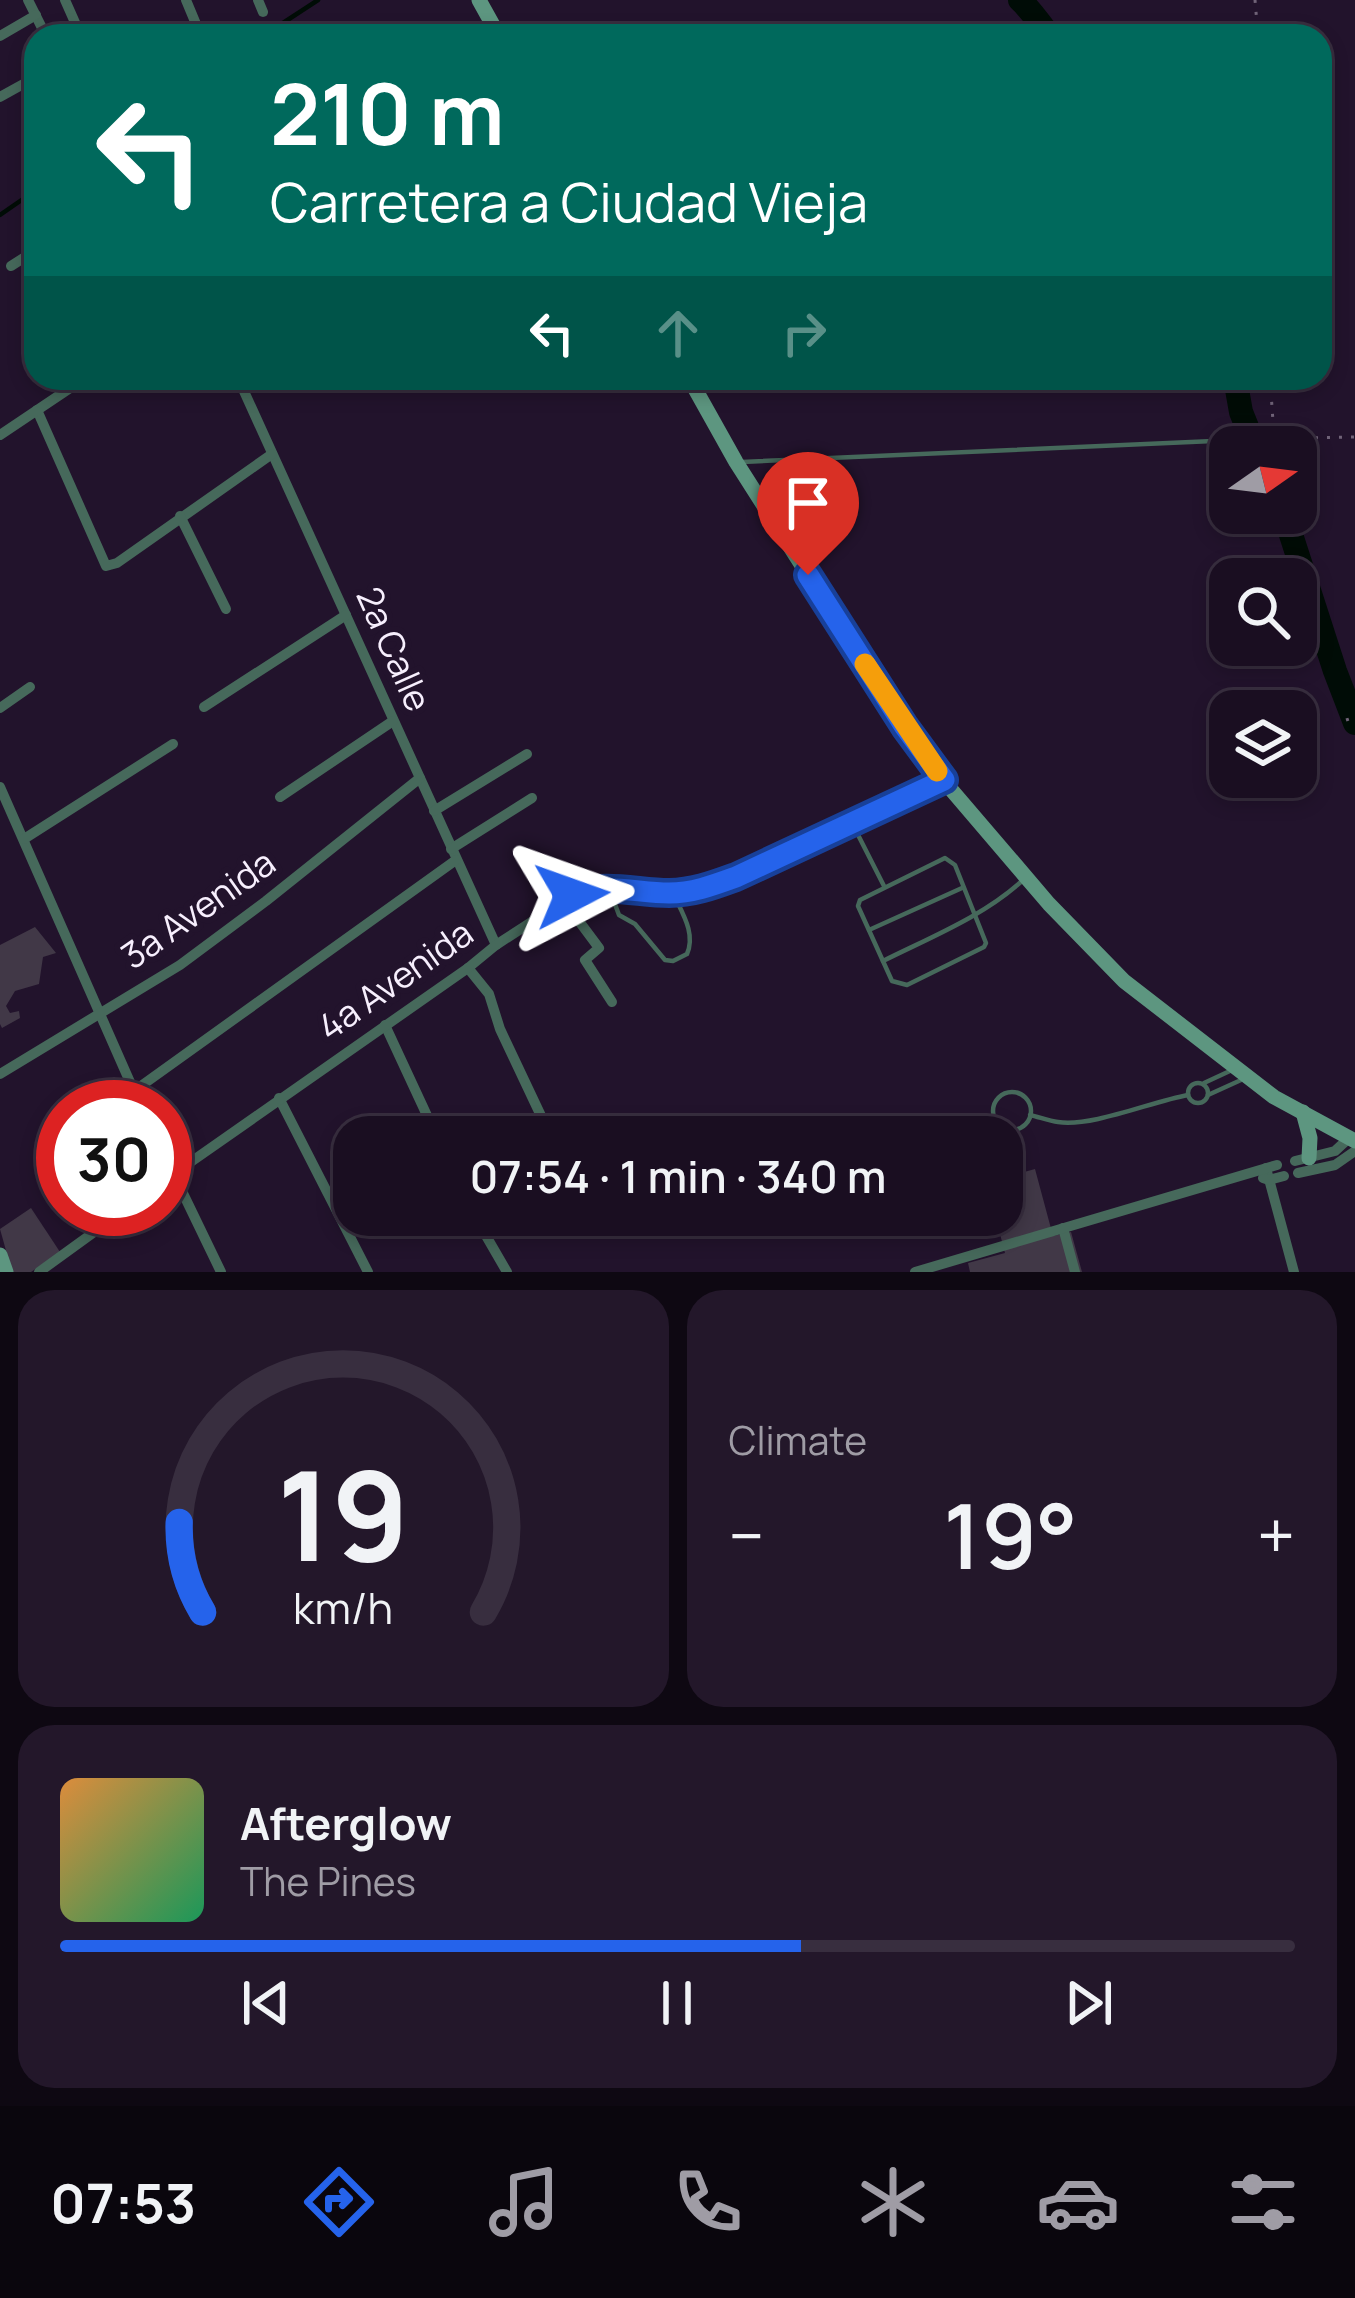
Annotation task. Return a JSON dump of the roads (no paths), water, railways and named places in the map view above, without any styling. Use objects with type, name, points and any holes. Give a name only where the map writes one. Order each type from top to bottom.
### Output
[{"type":"main road","points":[[696,390],[736,462],[905,727],[1026,878],[1124,981],[1274,1096],[1353,1143]]},
{"type":"main road","points":[[1303,1112],[1311,1164]]},
{"type":"main road","points":[[0,1255],[6,1272]]},
{"type":"street","points":[[28,0],[40,24]]},
{"type":"street","points":[[0,36],[36,15]]},
{"type":"street","points":[[10,266],[24,257]]},
{"type":"street","points":[[0,435],[67,390]]},
{"type":"street","name":"2a Calle","points":[[243,390],[496,945]]},
{"type":"street","points":[[37,410],[106,566],[117,563],[272,454]]},
{"type":"street","points":[[180,516],[226,609]]},
{"type":"street","points":[[204,707],[346,615]]},
{"type":"street","points":[[0,707],[30,688]]},
{"type":"street","points":[[280,797],[394,721]]},
{"type":"street","points":[[24,838],[173,744]]},
{"type":"street","points":[[434,811],[527,754]]},
{"type":"street","name":"3a Avenida","points":[[0,1075],[180,965],[420,778]]},
{"type":"street","name":"4a Avenida","points":[[192,1160],[496,945],[586,889],[674,893],[705,888],[944,780]]},
{"type":"street","points":[[0,787],[129,1080]]},
{"type":"street","points":[[149,1080],[532,798]]},
{"type":"street","points":[[564,901],[599,949],[585,960],[611,1002]]},
{"type":"street","points":[[468,968],[489,994],[500,1029],[541,1116]]},
{"type":"street","points":[[385,1025],[427,1116]]},
{"type":"street","points":[[279,1098],[368,1272]]},
{"type":"street","points":[[1311,1164],[1353,1143]]},
{"type":"street","points":[[915,1272],[1190,1190],[1270,1173],[1294,1272]]},
{"type":"street","points":[[192,1219],[221,1272]]},
{"type":"street","points":[[1063,1228],[1075,1272]]},
{"type":"street","points":[[39,1272],[88,1236]]},
{"type":"street","points":[[486,1236],[507,1272]]},
{"type":"street","points":[[962,1258],[966,1272]]},
{"type":"lane","points":[[736,462],[1209,441]]},
{"type":"lane","points":[[852,822],[884,886]]},
{"type":"lane","points":[[945,858],[956,866],[964,887],[984,934],[984,947],[907,986],[892,981],[858,906],[860,900],[945,858]]},
{"type":"lane","points":[[883,961],[976,914],[1026,878]]},
{"type":"lane","points":[[869,930],[964,887]]},
{"type":"lane","points":[[609,888],[619,915],[635,924],[665,960],[673,961],[687,954],[691,944],[674,893]]},
{"type":"lane","points":[[1188,1095],[1198,1082],[1243,1072]]},
{"type":"lane","points":[[1030,1115],[1059,1123],[1089,1121],[1188,1095],[1198,1103],[1243,1072]]},
{"type":"lane","points":[[1202,1084],[1208,1095]]},
{"type":"lane","points":[[1016,1093],[1025,1099],[1030,1115],[1024,1125],[1008,1130],[998,1124],[994,1108],[1004,1094],[1016,1093]]},
{"type":"waterway","points":[[281,24],[318,0]]},
{"type":"waterway","points":[[1020,0],[1041,24]]},
{"type":"waterway","points":[[0,215],[24,198]]},
{"type":"waterway","points":[[1237,390],[1247,426]]},
{"type":"waterway","points":[[1291,534],[1355,723]]}]
